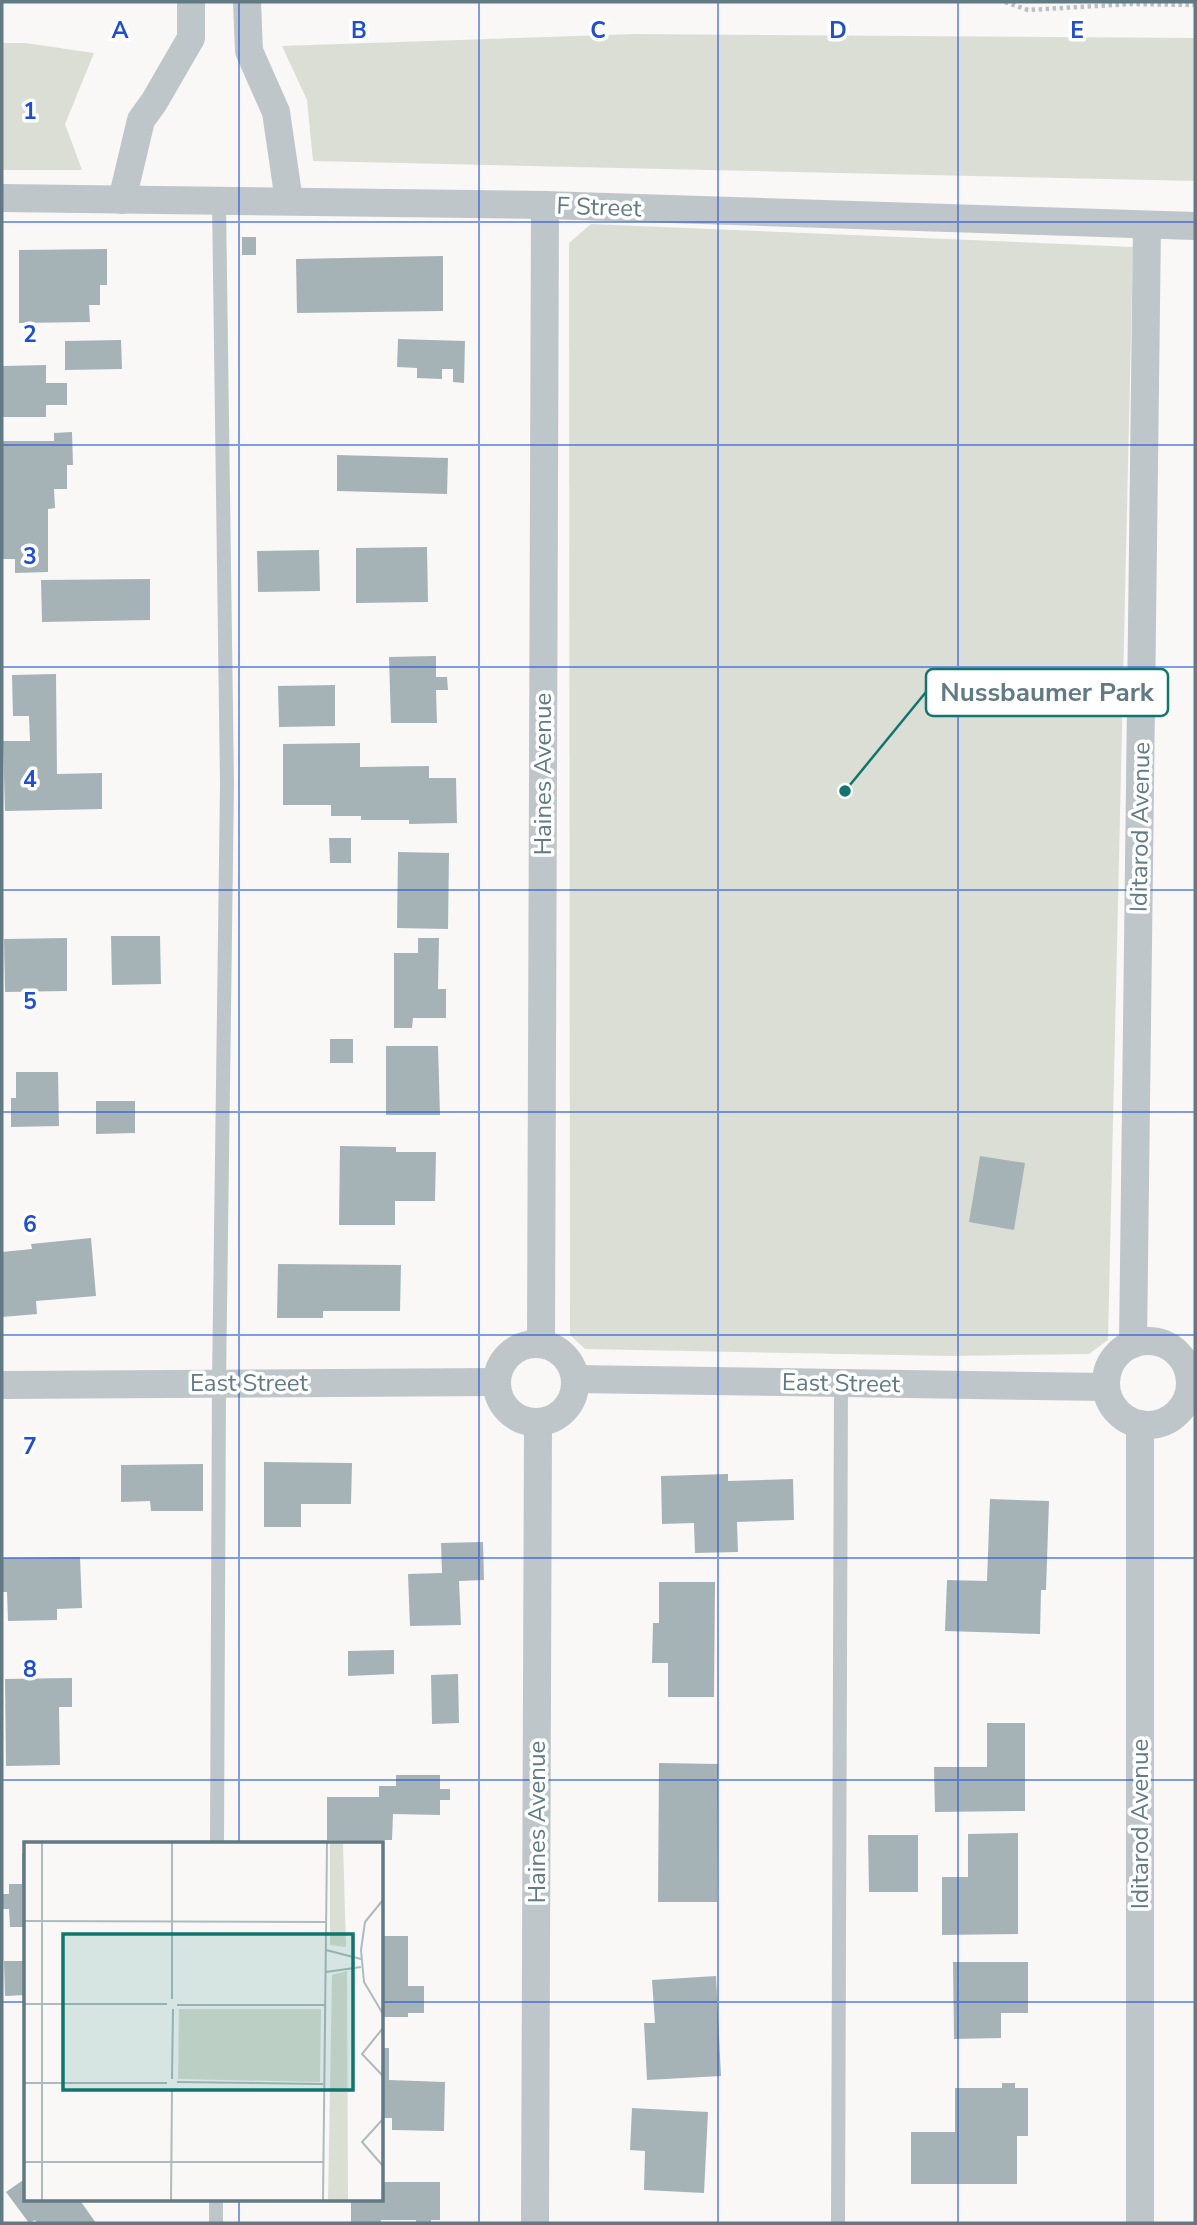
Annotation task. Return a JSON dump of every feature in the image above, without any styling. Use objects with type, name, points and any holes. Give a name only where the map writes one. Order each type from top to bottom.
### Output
[{"type":"street","points":[[122,200],[141,120],[191,38],[191,2]]},
{"type":"street","points":[[247,2],[250,51],[276,112],[289,201]]},
{"type":"street","name":"F Street","points":[[2,198],[545,205],[1195,226]]},
{"type":"street","name":"Haines Avenue","points":[[541,1344],[545,205]]},
{"type":"street","name":"Iditarod Avenue","points":[[1133,1344],[1147,225]]},
{"type":"street","points":[[1146,1341],[1171,1348],[1182,1358],[1193,1385],[1179,1412],[1154,1425],[1127,1420],[1110,1400],[1106,1387],[1112,1361],[1133,1344],[1146,1341]]},
{"type":"street","points":[[527,1344],[541,1344],[564,1356],[575,1379],[569,1403],[550,1419],[538,1422],[514,1415],[499,1395],[496,1382],[505,1358],[515,1349],[527,1344]]},
{"type":"street","name":"East Street","points":[[575,1379],[1106,1387]]},
{"type":"street","name":"East Street","points":[[2,1385],[496,1382]]},
{"type":"street","name":"Haines Avenue","points":[[535,2223],[538,1422]]},
{"type":"street","name":"Iditarod Avenue","points":[[1140,1424],[1140,2223]]},
{"type":"lane","points":[[217,1842],[219,1384],[227,784],[219,201]]},
{"type":"lane","points":[[838,2223],[841,1383]]},
{"type":"lane","points":[[216,2200],[216,2223]]},
{"type":"path","points":[[1005,2],[1028,10],[1132,4],[1195,5]]},
{"type":"shaded area","points":[[635,34],[1195,38],[1195,181],[313,161],[307,100],[282,46]]},
{"type":"shaded area","points":[[2,43],[25,43],[94,53],[65,124],[82,170],[2,170]]},
{"type":"shaded area","points":[[591,224],[1133,247],[1108,1340],[1089,1354],[952,1356],[585,1349],[570,1335],[569,243]]},
{"type":"building","points":[[242,237],[256,237],[256,255],[242,255]]},
{"type":"building","points":[[107,249],[107,285],[100,285],[100,305],[89,305],[90,322],[19,323],[19,250]]},
{"type":"building","points":[[443,256],[443,311],[297,313],[296,259]]},
{"type":"building","points":[[398,339],[465,341],[464,383],[453,382],[453,369],[442,369],[442,379],[417,378],[417,368],[397,367]]},
{"type":"building","points":[[121,340],[122,369],[65,370],[65,341]]},
{"type":"building","points":[[46,365],[46,383],[67,383],[67,405],[46,405],[46,417],[2,417],[2,366]]},
{"type":"building","points":[[72,432],[73,465],[67,465],[67,489],[54,489],[55,508],[48,509],[48,572],[15,573],[15,559],[2,559],[2,441],[54,441],[54,433]]},
{"type":"building","points":[[337,455],[448,458],[447,494],[337,491]]},
{"type":"building","points":[[427,547],[428,602],[356,603],[356,548]]},
{"type":"building","points":[[319,550],[320,591],[258,592],[257,551]]},
{"type":"building","points":[[150,579],[150,620],[42,622],[41,580]]},
{"type":"building","points":[[436,656],[436,677],[447,677],[448,690],[436,690],[437,723],[391,723],[389,657]]},
{"type":"building","points":[[56,674],[57,774],[102,773],[102,809],[5,811],[3,741],[30,741],[29,716],[13,716],[12,675]]},
{"type":"building","points":[[335,685],[335,726],[279,727],[278,686]]},
{"type":"building","points":[[360,743],[360,767],[429,766],[429,778],[456,778],[457,823],[409,824],[409,820],[361,820],[361,816],[331,816],[331,805],[283,805],[283,744]]},
{"type":"building","points":[[329,838],[351,838],[351,863],[330,863]]},
{"type":"building","points":[[398,852],[449,853],[448,929],[397,928]]},
{"type":"building","points":[[111,936],[160,936],[161,984],[112,985]]},
{"type":"building","points":[[67,938],[67,991],[5,992],[4,939]]},
{"type":"building","points":[[418,938],[439,938],[438,989],[446,989],[446,1018],[413,1018],[412,1028],[394,1028],[394,953],[418,953]]},
{"type":"building","points":[[330,1039],[353,1039],[353,1063],[330,1063]]},
{"type":"building","points":[[386,1046],[438,1046],[440,1115],[386,1115]]},
{"type":"building","points":[[16,1072],[58,1072],[59,1126],[11,1127],[11,1098],[16,1098]]},
{"type":"building","points":[[96,1101],[135,1101],[135,1133],[96,1134]]},
{"type":"building","points":[[340,1146],[396,1147],[396,1152],[436,1152],[435,1201],[395,1201],[395,1225],[339,1225]]},
{"type":"building","points":[[980,1156],[1025,1163],[1014,1230],[969,1222]]},
{"type":"building","points":[[91,1238],[96,1296],[36,1301],[37,1314],[2,1317],[2,1252],[32,1249],[31,1244]]},
{"type":"building","points":[[278,1264],[401,1265],[400,1311],[323,1311],[323,1318],[277,1318]]},
{"type":"building","points":[[264,1462],[352,1463],[351,1504],[301,1504],[301,1527],[264,1527]]},
{"type":"building","points":[[203,1464],[203,1511],[151,1511],[150,1501],[121,1502],[121,1465]]},
{"type":"building","points":[[728,1474],[728,1481],[793,1479],[794,1520],[737,1522],[738,1552],[695,1553],[694,1523],[662,1524],[661,1476]]},
{"type":"building","points":[[990,1499],[1049,1501],[1046,1590],[1041,1590],[1040,1634],[945,1631],[947,1580],[987,1581]]},
{"type":"building","points":[[483,1542],[484,1580],[459,1581],[461,1625],[410,1626],[408,1574],[442,1573],[441,1543]]},
{"type":"building","points":[[80,1557],[82,1608],[57,1609],[57,1620],[8,1621],[7,1592],[2,1592],[2,1558]]},
{"type":"building","points":[[659,1582],[715,1582],[714,1697],[668,1697],[668,1663],[652,1663],[653,1623],[659,1623]]},
{"type":"building","points":[[394,1650],[394,1674],[348,1676],[348,1651]]},
{"type":"building","points":[[458,1674],[459,1723],[432,1724],[431,1675]]},
{"type":"building","points":[[72,1678],[72,1707],[59,1707],[60,1765],[6,1766],[5,1679]]},
{"type":"building","points":[[987,1723],[1025,1723],[1025,1811],[935,1812],[934,1767],[987,1767]]},
{"type":"building","points":[[659,1763],[718,1764],[717,1902],[658,1902]]},
{"type":"building","points":[[396,1775],[440,1775],[440,1789],[450,1789],[450,1800],[440,1800],[440,1815],[393,1814],[392,1840],[327,1840],[327,1797],[379,1797],[379,1786],[396,1786]]},
{"type":"building","points":[[1018,1833],[1018,1934],[942,1935],[942,1877],[968,1877],[968,1834]]},
{"type":"building","points":[[868,1835],[918,1835],[918,1892],[869,1892]]},
{"type":"building","points":[[24,1853],[24,1927],[10,1927],[9,1909],[2,1909],[2,1894],[9,1894],[9,1884],[22,1884]]},
{"type":"building","points":[[383,1936],[408,1936],[408,1986],[424,1986],[424,2013],[408,2013],[408,2017],[383,2017]]},
{"type":"building","points":[[4,1961],[24,1961],[24,1995],[5,1996]]},
{"type":"building","points":[[953,1962],[1028,1962],[1028,2013],[1001,2013],[1001,2038],[954,2039]]},
{"type":"building","points":[[716,1976],[721,2076],[647,2080],[644,2023],[655,2023],[652,1980]]},
{"type":"building","points":[[383,2048],[389,2048],[389,2080],[445,2082],[444,2131],[392,2130],[392,2118],[383,2118]]},
{"type":"building","points":[[1002,2083],[1015,2083],[1015,2088],[1028,2088],[1028,2136],[1017,2136],[1017,2184],[911,2184],[911,2132],[955,2132],[955,2088],[1002,2088]]},
{"type":"building","points":[[632,2108],[708,2112],[704,2193],[644,2190],[645,2151],[630,2150]]},
{"type":"building","points":[[24,2179],[24,2200],[80,2200],[96,2223],[37,2223],[35,2220],[29,2223],[6,2192]]},
{"type":"building","points":[[383,2182],[440,2182],[440,2220],[431,2220],[431,2223],[381,2220],[381,2223],[351,2223],[351,2200],[383,2200]]},
{"type":"place","name":"Nussbaumer Park","points":[[845,791]]}]
